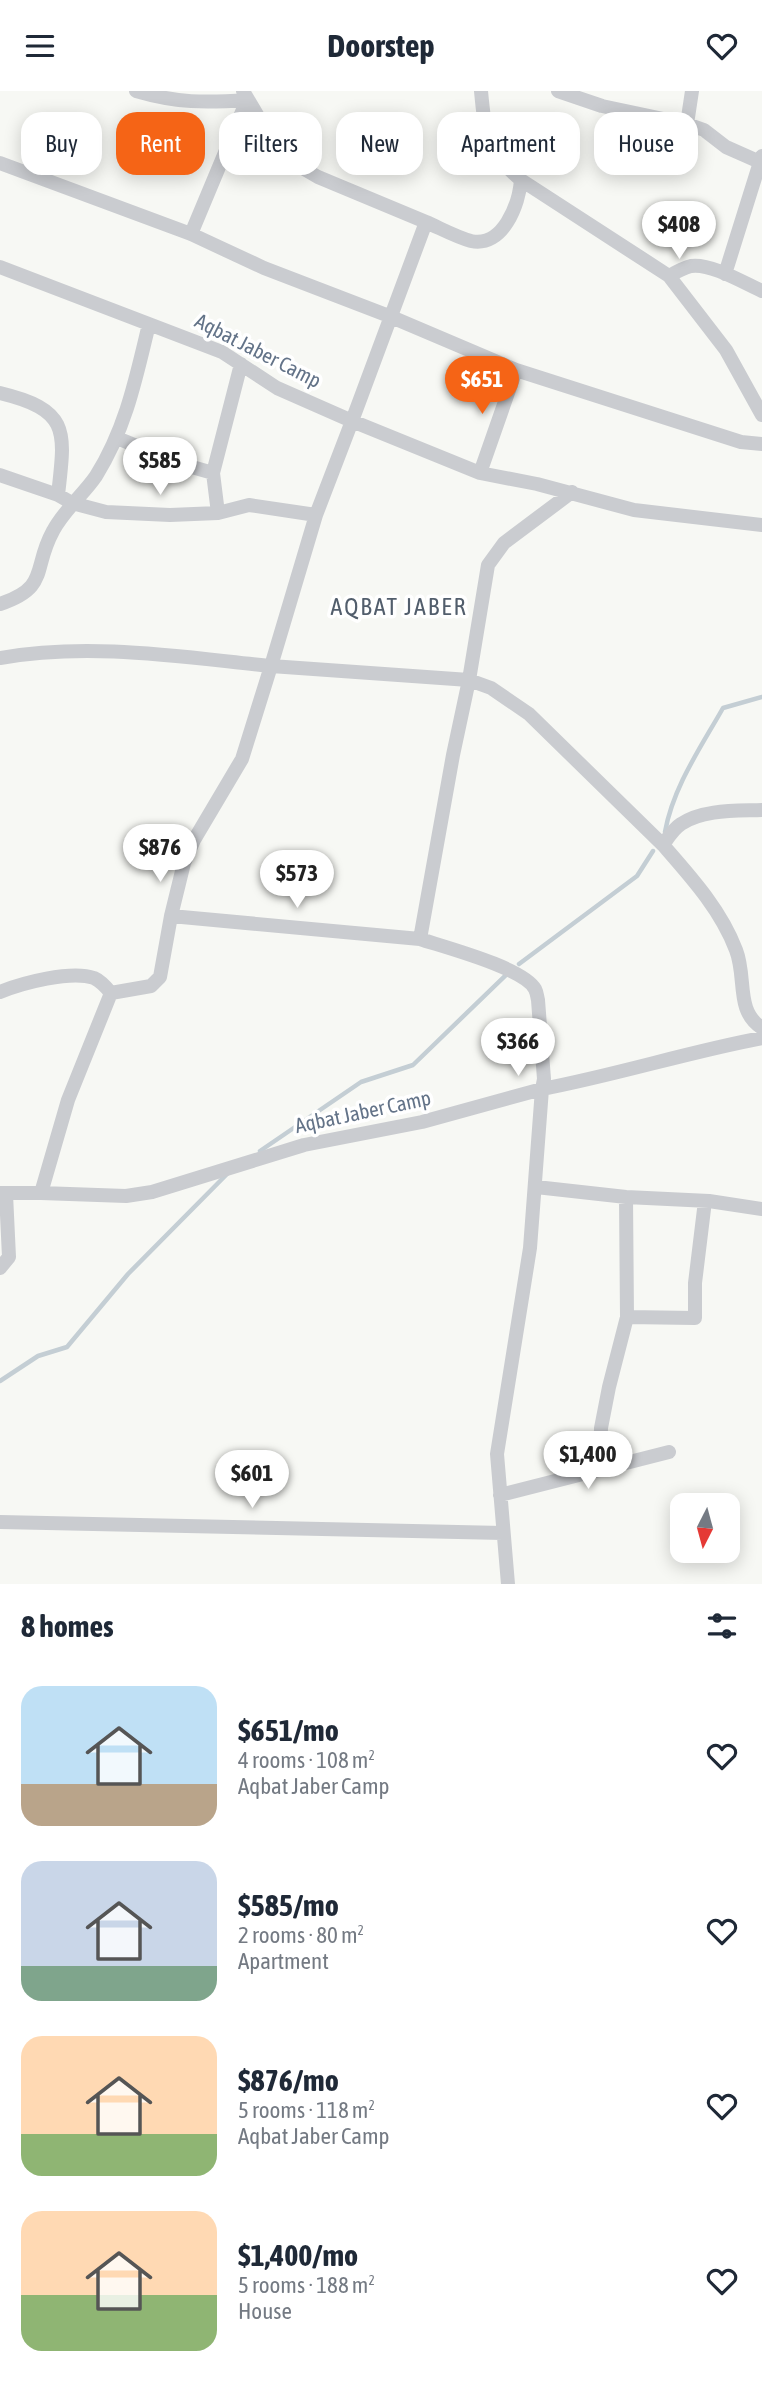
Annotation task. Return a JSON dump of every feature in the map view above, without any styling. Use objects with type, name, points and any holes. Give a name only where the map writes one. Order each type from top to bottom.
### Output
[{"type":"street","points":[[136,91],[163,99],[202,103],[245,95]]},
{"type":"street","points":[[481,91],[487,136],[492,150],[503,165],[520,180],[669,276],[706,320],[762,415]]},
{"type":"street","points":[[558,91],[602,106],[630,112]]},
{"type":"street","points":[[689,112],[692,91]]},
{"type":"street","points":[[245,95],[270,135],[299,166],[318,177],[471,241],[488,239],[497,233],[515,208],[520,180]]},
{"type":"street","points":[[191,235],[245,95]]},
{"type":"street","points":[[698,128],[726,147],[761,160],[725,274]]},
{"type":"street","points":[[0,163],[191,235],[264,268],[389,316],[516,370],[741,442],[762,444]]},
{"type":"street","points":[[111,993],[150,986],[160,977],[184,863],[194,840],[239,765],[316,515],[426,222]]},
{"type":"street","points":[[669,276],[696,266],[725,274],[762,291]]},
{"type":"street","name":"Aqbat Jaber Camp","points":[[0,267],[222,352],[277,388],[480,473],[572,492],[634,510],[762,525]]},
{"type":"street","points":[[0,604],[27,592],[33,585],[46,544],[72,503],[94,479],[117,437],[127,414],[149,324]]},
{"type":"street","points":[[218,513],[213,473],[241,364]]},
{"type":"street","points":[[480,473],[516,370]]},
{"type":"street","points":[[0,393],[40,406],[55,421],[63,435],[58,495]]},
{"type":"street","points":[[117,437],[178,463],[213,473]]},
{"type":"street","points":[[0,475],[58,495],[72,503],[106,512],[143,515],[218,513],[249,505],[316,515]]},
{"type":"street","points":[[420,939],[486,575],[492,557],[504,543],[572,492]]},
{"type":"street","points":[[0,658],[106,651],[469,680],[491,688],[529,713],[663,845],[698,885],[722,921],[741,965],[744,1005],[748,1016],[762,1028]]},
{"type":"street","points":[[663,845],[681,824],[694,818],[762,810]]},
{"type":"street","points":[[171,916],[420,939],[495,963],[535,988],[542,1053],[536,1187],[530,1248],[497,1454],[508,1584]]},
{"type":"street","points":[[0,992],[36,979],[92,977],[111,993]]},
{"type":"street","points":[[41,1193],[68,1100],[111,993]]},
{"type":"street","points":[[730,1044],[746,1027],[748,1016]]},
{"type":"street","name":"Aqbat Jaber Camp","points":[[3,1194],[126,1196],[152,1192],[304,1145],[422,1122],[542,1089],[587,1081],[647,1063],[762,1038]]},
{"type":"street","points":[[536,1187],[626,1197],[705,1201],[762,1209]]},
{"type":"street","points":[[0,1268],[9,1257],[3,1194]]},
{"type":"street","points":[[600,1470],[601,1428],[627,1317],[626,1197]]},
{"type":"street","points":[[627,1317],[695,1318],[695,1283],[705,1201]]},
{"type":"street","points":[[500,1495],[668,1452]]},
{"type":"street","points":[[0,1522],[503,1533]]},
{"type":"waterway","points":[[665,832],[681,783],[723,708],[762,697]]},
{"type":"waterway","points":[[519,964],[637,876],[653,851]]},
{"type":"waterway","points":[[260,1151],[361,1082],[413,1065],[509,972]]},
{"type":"waterway","points":[[0,1381],[38,1356],[67,1347],[128,1274],[228,1173]]},
{"type":"district","name":"AQBAT JABER","points":[[399,607]]}]
